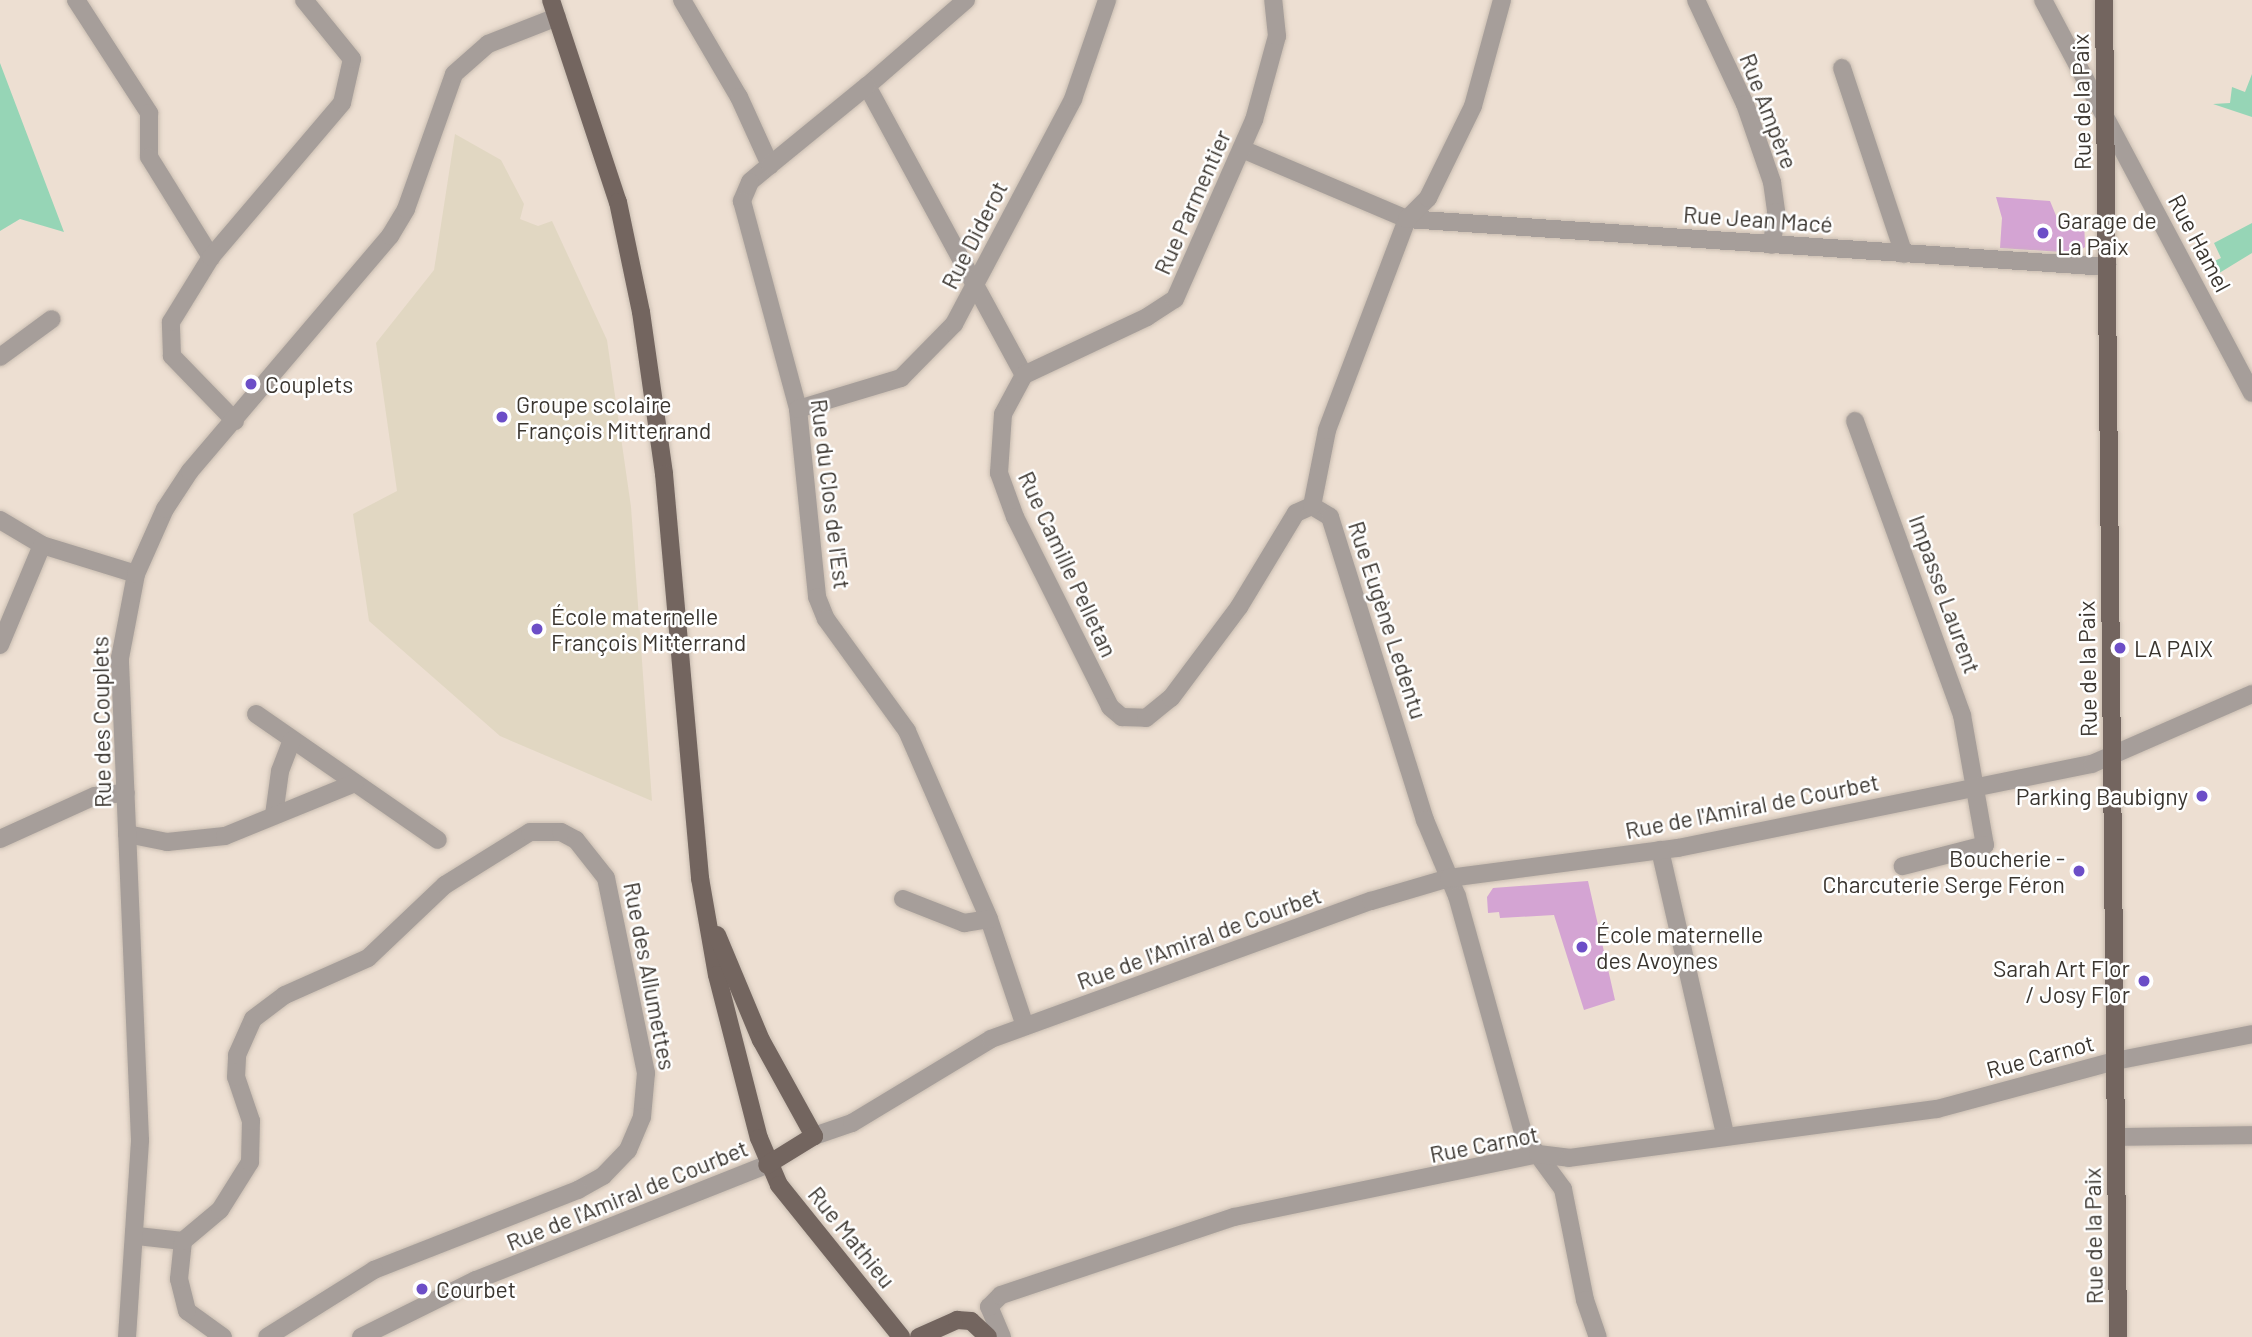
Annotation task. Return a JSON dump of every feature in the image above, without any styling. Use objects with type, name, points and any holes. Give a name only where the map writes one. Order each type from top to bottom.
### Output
[{"type":"main road","name":"Rue de la Paix","points":[[2104,0],[2118,1337]]},
{"type":"main road","points":[[554,8],[618,202],[641,312],[664,474],[692,816],[717,975],[767,1165]]},
{"type":"main road","points":[[708,917],[761,1040],[814,1136]]},
{"type":"main road","name":"Rue de l'Amiral de Courbet","points":[[767,1165],[814,1136]]},
{"type":"main road","name":"Rue Mathieu","points":[[767,1165],[901,1337]]},
{"type":"main road","points":[[919,1337],[957,1320],[971,1321],[988,1337]]},
{"type":"street","points":[[76,0],[149,113],[149,158],[211,257]]},
{"type":"street","points":[[235,421],[172,356],[171,322],[211,257],[342,103],[352,59],[304,0]]},
{"type":"street","points":[[682,0],[739,97],[769,165],[867,86],[966,0]]},
{"type":"street","name":"Rue Diderot","points":[[798,409],[884,384],[915,369],[954,324],[1073,99],[1107,0]]},
{"type":"street","name":"Rue Parmentier","points":[[1024,375],[1147,317],[1175,299],[1242,149],[1272,67],[1277,20],[1273,0]]},
{"type":"street","points":[[1312,506],[1327,430],[1406,219],[1428,198],[1473,106],[1502,0]]},
{"type":"street","name":"Rue Ampère","points":[[1696,0],[1745,104],[1772,182],[1776,212],[1772,244]]},
{"type":"street","name":"Rue Hamel","points":[[2043,0],[2252,393]]},
{"type":"street","name":"Rue des Couplets","points":[[127,1337],[137,1236],[138,1039],[120,658],[136,574],[164,509],[390,236],[410,199],[454,75],[488,44],[554,8]]},
{"type":"street","points":[[1842,68],[1904,254]]},
{"type":"street","points":[[867,86],[1024,375]]},
{"type":"street","name":"Rue Jean Macé","points":[[1242,149],[1406,219],[2107,267]]},
{"type":"street","name":"Rue du Clos de l'Est","points":[[769,165],[750,182],[742,201],[798,409],[817,597],[826,619],[907,731],[989,919],[1026,1026]]},
{"type":"street","points":[[0,357],[52,319]]},
{"type":"street","name":"Rue Camille Pelletan","points":[[1024,375],[1003,414],[999,473],[1101,694],[1122,717],[1146,718],[1171,698],[1239,607],[1296,513],[1312,506]]},
{"type":"street","name":"Impasse Laurent","points":[[1856,421],[1962,715],[1985,845],[1903,866]]},
{"type":"street","name":"Rue Eugène Ledentu","points":[[1312,506],[1330,517],[1425,820],[1448,878],[1524,1136],[1563,1189],[1582,1290],[1598,1337]]},
{"type":"street","points":[[0,520],[42,545],[136,574]]},
{"type":"street","points":[[0,645],[42,545]]},
{"type":"street","name":"Rue de l'Amiral de Courbet","points":[[814,1136],[852,1123],[959,1056],[1026,1026],[1448,878],[1660,850],[2112,758],[2139,741],[2252,694]]},
{"type":"street","points":[[256,714],[438,840]]},
{"type":"street","points":[[274,815],[279,771],[292,740]]},
{"type":"street","points":[[127,834],[167,842],[225,836],[355,783]]},
{"type":"street","points":[[0,839],[95,796],[126,793]]},
{"type":"street","name":"Rue des Allumettes","points":[[183,1241],[207,1221],[233,1192],[250,1161],[254,1138],[236,1077],[237,1055],[253,1019],[266,1006],[368,958],[446,886],[530,832],[561,832],[591,854],[606,878],[646,1073],[642,1117],[628,1150],[603,1176],[578,1190],[374,1270],[267,1337]]},
{"type":"street","points":[[1660,850],[1725,1133]]},
{"type":"street","points":[[903,899],[964,923],[989,919]]},
{"type":"street","name":"Rue Carnot","points":[[1002,1337],[989,1307],[1002,1295],[1234,1217],[1538,1154],[1569,1158],[1725,1133],[1937,1109],[2115,1061],[2252,1034]]},
{"type":"street","points":[[2116,1137],[2252,1135]]},
{"type":"street","name":"Rue de l'Amiral de Courbet","points":[[361,1337],[476,1280],[767,1165]]},
{"type":"street","points":[[137,1236],[183,1241],[179,1279],[187,1311],[223,1337]]},
{"type":"shaded area","name":"Groupe scolaire François Mitterrand","points":[[455,134],[501,160],[524,204],[520,219],[538,226],[552,221],[607,340],[631,507],[652,801],[500,736],[369,621],[353,514],[397,491],[376,343],[434,270]]},
{"type":"green space","points":[[0,63],[64,232],[20,219],[0,231]]},
{"type":"green space","points":[[2252,74],[2252,117],[2213,104],[2230,103],[2232,87],[2245,92]]},
{"type":"green space","points":[[2252,223],[2252,253],[2216,275],[2210,263],[2221,258],[2214,243]]},
{"type":"building","name":"Garage de La Paix","points":[[1996,197],[2050,201],[2057,218],[2084,218],[2085,247],[2076,253],[2000,248],[2002,218]]},
{"type":"building","name":"École maternelle des Avoynes","points":[[1588,881],[1615,1000],[1584,1010],[1554,915],[1500,918],[1499,912],[1488,913],[1487,897],[1493,888]]},
{"type":"place","name":"Garage de La Paix","points":[[2043,233]]},
{"type":"place","name":"Couplets","points":[[251,384]]},
{"type":"place","name":"Groupe scolaire François Mitterrand","points":[[502,417]]},
{"type":"place","name":"École maternelle François Mitterrand","points":[[537,629]]},
{"type":"place","name":"LA PAIX","points":[[2120,648]]},
{"type":"place","name":"Parking Baubigny","points":[[2202,796]]},
{"type":"place","name":"Boucherie - Charcuterie Serge Féron","points":[[2079,871]]},
{"type":"place","name":"École maternelle des Avoynes","points":[[1582,947]]},
{"type":"place","name":"Sarah Art Flor / Josy Flor","points":[[2144,981]]},
{"type":"place","name":"Courbet","points":[[422,1289]]}]
